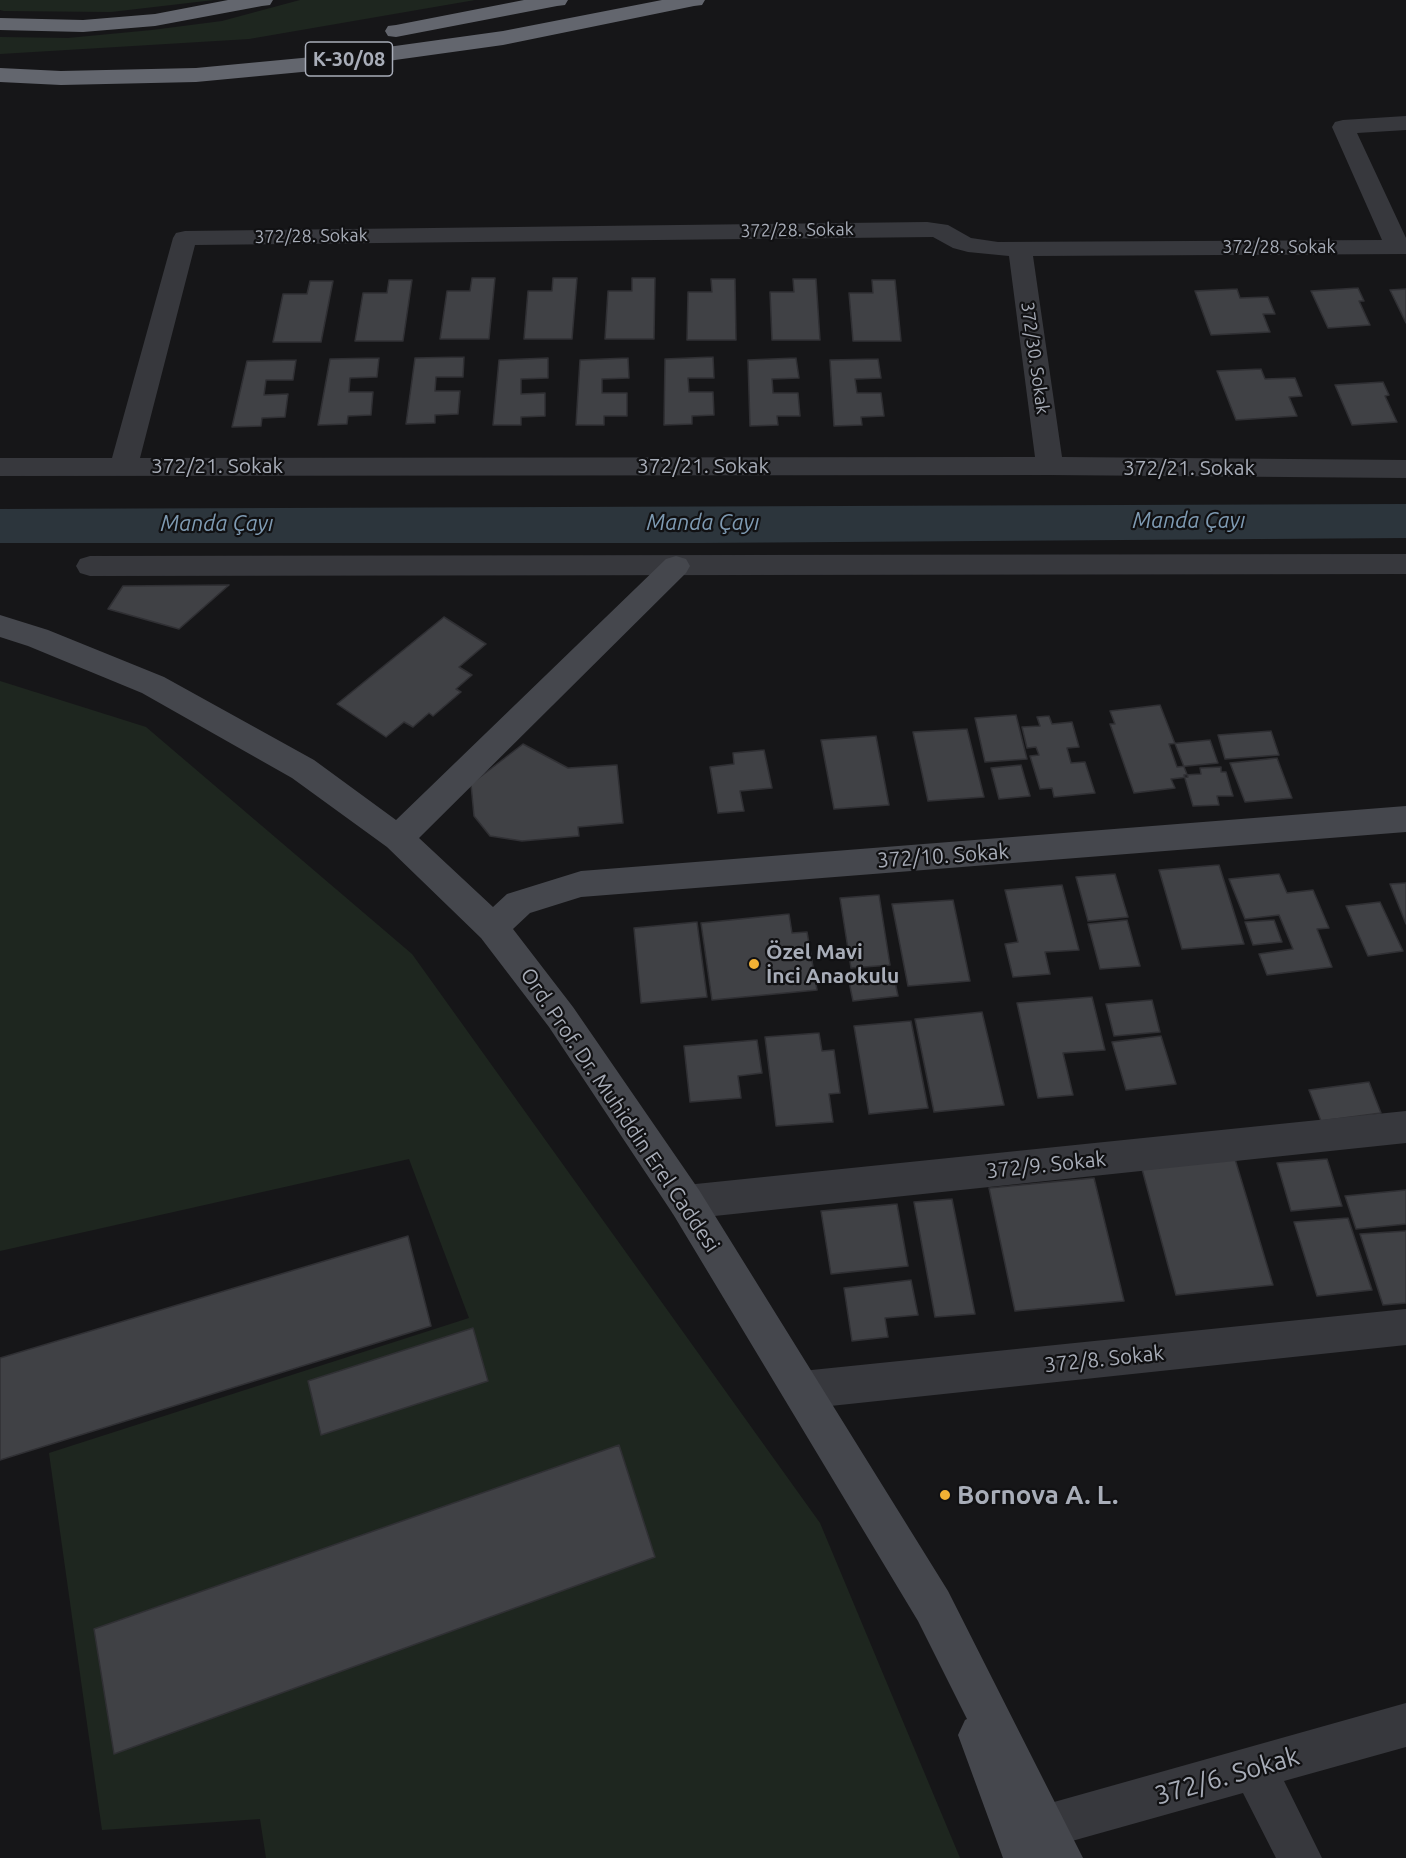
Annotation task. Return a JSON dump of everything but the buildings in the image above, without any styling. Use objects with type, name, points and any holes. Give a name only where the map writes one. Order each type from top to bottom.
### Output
[{"type":"highway","points":[[0,24],[83,26],[155,20],[262,0]]},
{"type":"highway","points":[[377,34],[557,0]]},
{"type":"highway","name":"K-30/08","points":[[0,73],[61,78],[196,75],[323,63],[503,38],[694,0]]},
{"type":"highway","points":[[0,73],[148,61],[308,44]]},
{"type":"main road","points":[[398,838],[676,566]]},
{"type":"main road","name":"Ord. Prof. Dr. Muhiddin Erel Caddesi","points":[[0,626],[38,638],[153,686],[225,722],[303,770],[398,838],[493,928],[561,1017],[686,1202],[933,1606],[1044,1848]]},
{"type":"main road","name":"Ord. Prof. Dr. Muhiddin Erel Caddesi","points":[[0,634],[38,638]]},
{"type":"main road","name":"372/10. Sokak","points":[[493,928],[519,903],[582,884],[1406,819]]},
{"type":"street","points":[[1402,247],[1343,127],[1406,123]]},
{"type":"street","name":"372/28. Sokak","points":[[124,465],[185,238],[927,229],[939,230],[962,243],[977,247],[1020,249],[1402,247]]},
{"type":"street","name":"372/30. Sokak","points":[[1020,249],[1050,466]]},
{"type":"street","name":"372/21. Sokak","points":[[0,467],[124,465],[1050,466],[1406,469]]},
{"type":"street","points":[[90,566],[1406,564]]},
{"type":"street","name":"372/9. Sokak","points":[[686,1202],[1406,1127]]},
{"type":"street","name":"372/8. Sokak","points":[[802,1390],[1406,1327]]},
{"type":"street","name":"372/6. Sokak","points":[[1044,1848],[1254,1768],[1406,1725]]},
{"type":"street","points":[[1254,1768],[1300,1858]]},
{"type":"shaded area","points":[[0,0],[214,0],[111,12],[4,11],[0,10]]},
{"type":"shaded area","points":[[300,0],[475,0],[249,39],[0,54],[0,37],[68,38],[152,30],[222,21]]},
{"type":"shaded area","points":[[0,681],[146,727],[412,954],[820,1523],[960,1858],[266,1858],[260,1819],[102,1830],[49,1453],[469,1318],[409,1159],[0,1251]]},
{"type":"water","name":"Manda Çayı","points":[[1406,504],[1406,538],[699,543],[0,543],[0,509]]},
{"type":"place","name":"Özel Mavi İnci Anaokulu","points":[[754,964]]},
{"type":"place","name":"Bornova A. L.","points":[[945,1495]]}]
